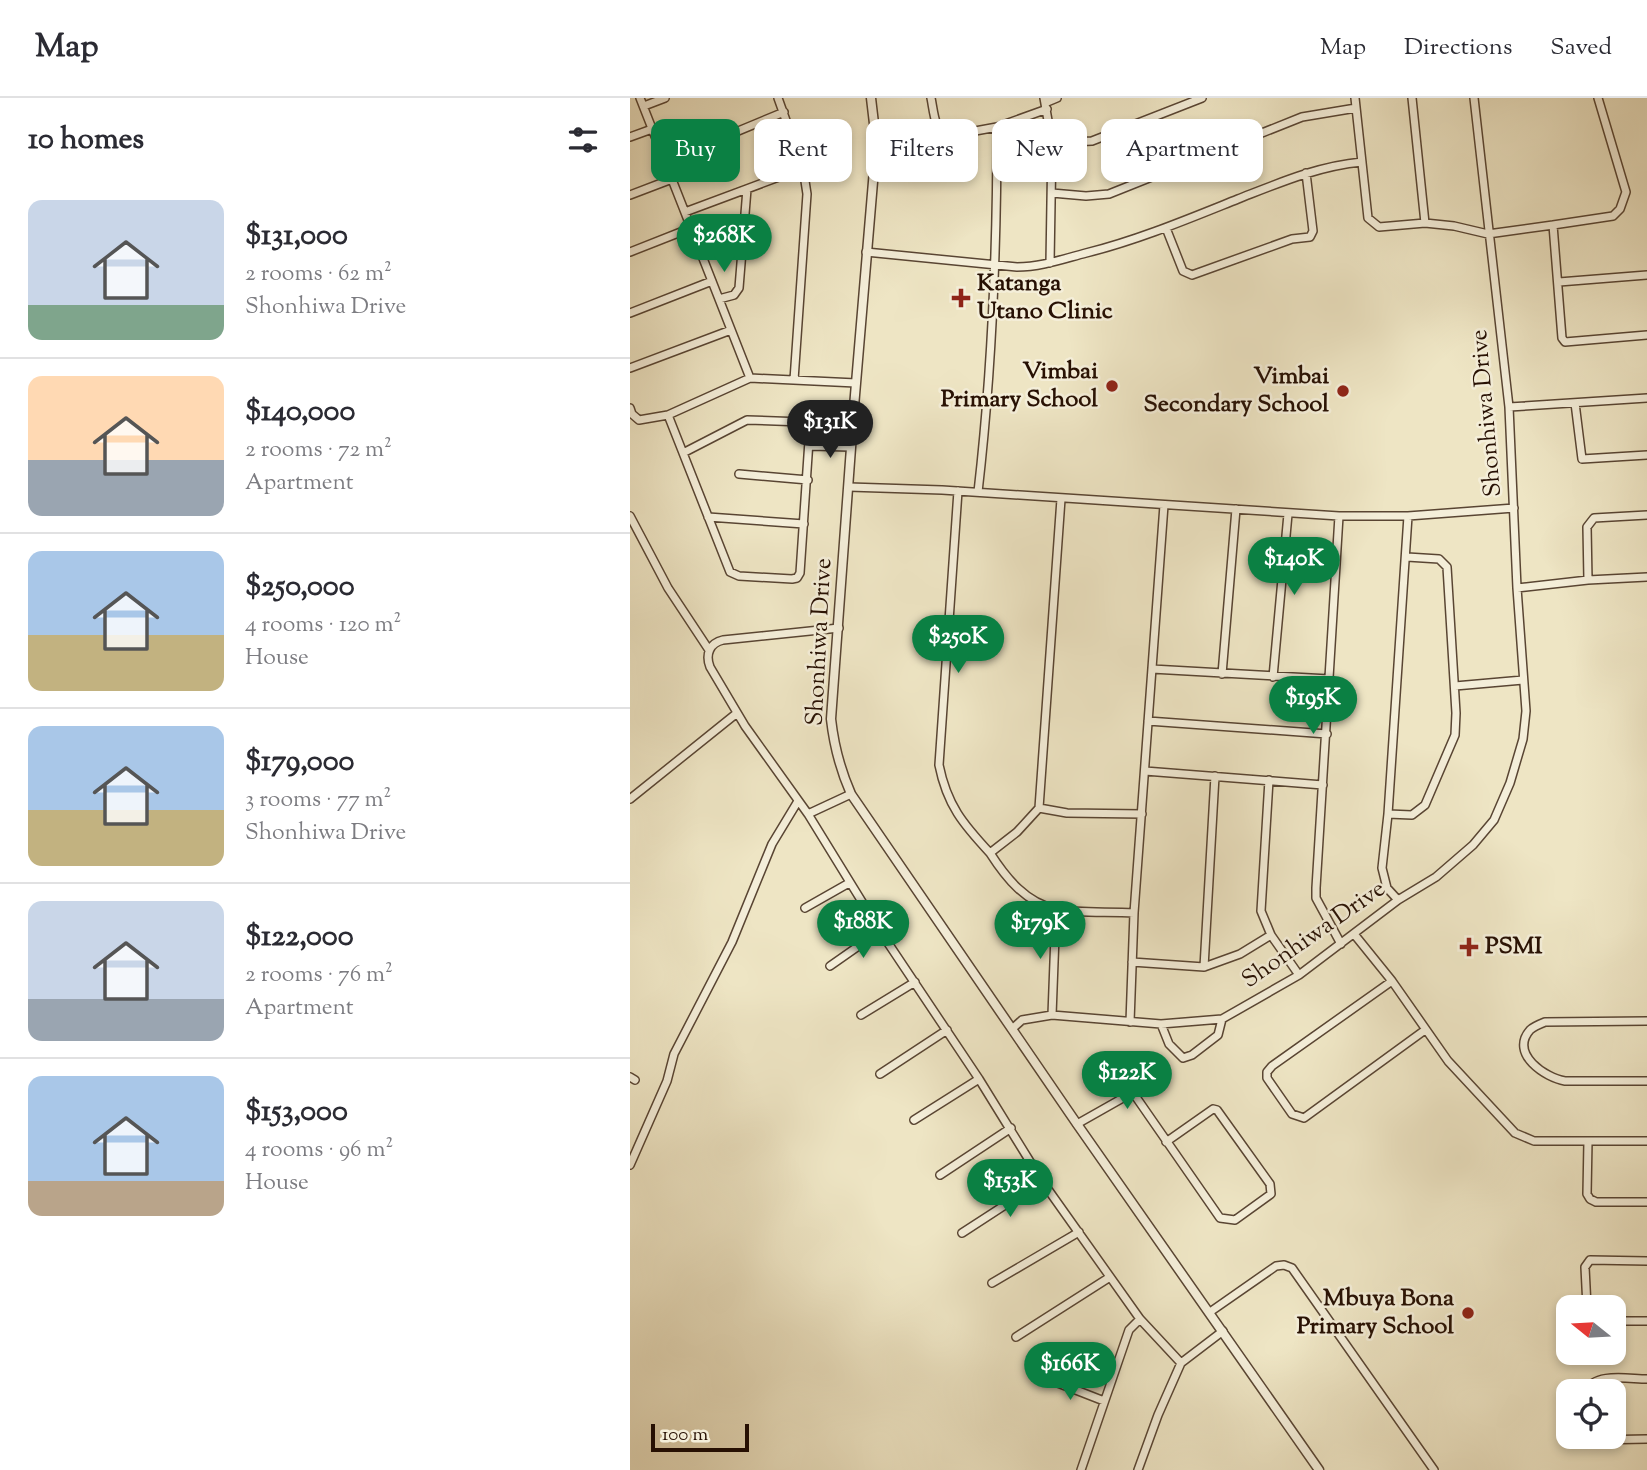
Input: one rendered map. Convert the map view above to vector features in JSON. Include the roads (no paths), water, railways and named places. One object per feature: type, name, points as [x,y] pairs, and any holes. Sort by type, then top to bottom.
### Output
[{"type":"street","points":[[640,98],[651,124]]},
{"type":"street","points":[[644,106],[665,98]]},
{"type":"street","points":[[778,98],[786,119]]},
{"type":"street","name":"Shonhiwa Drive","points":[[871,98],[875,158],[831,719],[837,759],[851,794],[1012,1029],[1022,1020],[1052,1014],[1161,1024],[1222,1019],[1299,975],[1398,900],[1436,877],[1473,845],[1494,820],[1510,783],[1523,739],[1526,711],[1517,588],[1509,407],[1474,98]]},
{"type":"street","points":[[931,98],[941,134],[948,136],[992,128]]},
{"type":"street","points":[[1013,119],[1057,98]]},
{"type":"street","points":[[1087,141],[1202,98]]},
{"type":"street","points":[[1355,98],[1368,218],[1372,223],[1379,227],[1425,223],[1488,234],[1613,216],[1620,209],[1626,192],[1598,98]]},
{"type":"street","points":[[1412,98],[1425,223]]},
{"type":"street","points":[[1052,193],[1086,196],[1108,194],[1302,117],[1356,108]]},
{"type":"street","points":[[740,131],[784,113]]},
{"type":"street","points":[[630,137],[651,130]]},
{"type":"street","points":[[866,252],[1027,267],[1050,263],[1108,248],[1166,228],[1306,173],[1335,164],[1362,162]]},
{"type":"street","points":[[1166,228],[1183,271],[1192,275],[1292,239],[1310,237],[1313,231],[1306,173]]},
{"type":"street","points":[[630,195],[664,182]]},
{"type":"street","points":[[673,182],[750,378]]},
{"type":"street","points":[[685,212],[766,182]]},
{"type":"street","points":[[794,380],[807,205],[805,182]]},
{"type":"street","points":[[978,492],[995,264],[996,182]]},
{"type":"street","points":[[1050,263],[1052,182]]},
{"type":"street","points":[[719,299],[734,295],[739,288],[747,189]]},
{"type":"street","points":[[1553,225],[1562,338],[1565,342],[1647,335]]},
{"type":"street","points":[[630,252],[691,228]]},
{"type":"street","points":[[1559,282],[1647,275]]},
{"type":"street","points":[[630,313],[712,281]]},
{"type":"street","points":[[630,368],[731,330]]},
{"type":"street","points":[[635,419],[668,415],[750,378],[856,383]]},
{"type":"street","points":[[1509,407],[1647,398]]},
{"type":"street","points":[[1575,403],[1582,459],[1647,455]]},
{"type":"street","points":[[630,408],[635,419]]},
{"type":"street","points":[[668,415],[728,570],[739,576],[797,578],[800,573],[808,480],[808,423],[753,419],[683,453]]},
{"type":"street","points":[[630,426],[635,419]]},
{"type":"street","points":[[810,446],[851,447]]},
{"type":"street","points":[[739,474],[808,480]]},
{"type":"street","points":[[849,487],[978,492],[1339,516],[1408,516],[1514,509]]},
{"type":"street","points":[[958,491],[939,765],[944,789],[955,812],[1000,869],[1027,897],[1056,909],[1134,913]]},
{"type":"street","points":[[990,853],[1017,832],[1039,808],[1061,499]]},
{"type":"street","points":[[1130,1022],[1134,913],[1164,505]]},
{"type":"street","points":[[1223,674],[1236,509]]},
{"type":"street","points":[[1273,677],[1288,513]]},
{"type":"street","points":[[1588,580],[1587,527],[1590,522],[1594,518],[1647,515]]},
{"type":"street","points":[[630,516],[668,588],[709,650]]},
{"type":"street","points":[[1339,516],[1317,898],[1340,944]]},
{"type":"street","points":[[1398,900],[1387,888],[1382,867],[1408,516]]},
{"type":"street","points":[[708,517],[804,524]]},
{"type":"street","points":[[1388,814],[1412,815],[1425,805],[1455,735],[1455,686],[1447,567],[1439,559],[1407,557]]},
{"type":"street","points":[[1517,588],[1647,576]]},
{"type":"street","points":[[839,628],[723,640],[709,650],[708,661],[737,713],[808,814],[849,883],[1011,1128],[1042,1181],[1140,1319],[1181,1363]]},
{"type":"street","points":[[1152,669],[1329,679]]},
{"type":"street","points":[[1455,686],[1523,680]]},
{"type":"street","points":[[630,799],[737,713]]},
{"type":"street","points":[[1148,721],[1327,734]]},
{"type":"street","points":[[1145,771],[1323,785]]},
{"type":"street","points":[[1204,967],[1215,776]]},
{"type":"street","points":[[1269,780],[1261,911],[1271,935],[1299,975]]},
{"type":"street","points":[[808,814],[851,794]]},
{"type":"street","points":[[630,1165],[667,1081],[674,1054],[732,942],[772,844],[798,800]]},
{"type":"street","points":[[1039,808],[1067,813],[1142,814]]},
{"type":"street","points":[[805,908],[849,883]]},
{"type":"street","points":[[1052,1014],[1056,909]]},
{"type":"street","points":[[830,966],[880,931]]},
{"type":"street","points":[[1354,934],[1392,981],[1448,1061],[1515,1133],[1534,1141],[1647,1141]]},
{"type":"street","points":[[1132,962],[1204,967],[1240,954],[1271,935]]},
{"type":"street","points":[[1392,981],[1272,1066],[1267,1072],[1267,1078],[1292,1114],[1304,1118],[1425,1030]]},
{"type":"street","points":[[861,1015],[915,982]]},
{"type":"street","points":[[1161,1024],[1169,1044],[1184,1058],[1218,1035],[1222,1019]]},
{"type":"street","points":[[1647,1021],[1545,1021],[1530,1030],[1524,1046],[1526,1055],[1537,1068],[1552,1079],[1647,1081]]},
{"type":"street","points":[[1012,1029],[1320,1470]]},
{"type":"street","points":[[880,1074],[947,1030]]},
{"type":"street","points":[[914,1120],[979,1079]]},
{"type":"street","points":[[1077,1124],[1130,1094],[1136,1097],[1166,1142],[1220,1218],[1235,1220],[1271,1194],[1270,1184],[1217,1110],[1213,1109],[1166,1142]]},
{"type":"street","points":[[940,1175],[1011,1128]]},
{"type":"street","points":[[1588,1141],[1587,1194],[1590,1199],[1596,1202],[1647,1202]]},
{"type":"street","points":[[962,1233],[1042,1181]]},
{"type":"street","points":[[992,1283],[1079,1232]]},
{"type":"street","points":[[1586,1295],[1585,1267],[1590,1260],[1647,1261]]},
{"type":"street","points":[[1210,1312],[1276,1266],[1292,1268],[1434,1470]]},
{"type":"street","points":[[1016,1337],[1110,1277]]},
{"type":"street","points":[[1081,1470],[1129,1330],[1140,1319]]},
{"type":"street","points":[[1626,1321],[1647,1321]]},
{"type":"street","points":[[1138,1470],[1181,1363],[1223,1331]]},
{"type":"street","points":[[1045,1378],[1104,1401]]},
{"type":"street","points":[[1626,1379],[1647,1379]]},
{"type":"street","points":[[1626,1439],[1647,1439]]},
{"type":"place","name":"Katanga Utano Clinic","points":[[961,298]]},
{"type":"place","name":"Vimbai Primary School","points":[[1112,386]]},
{"type":"place","name":"Vimbai Secondary School","points":[[1343,391]]},
{"type":"place","name":"PSMI","points":[[1469,947]]},
{"type":"place","name":"Mbuya Bona Primary School","points":[[1468,1313]]}]
